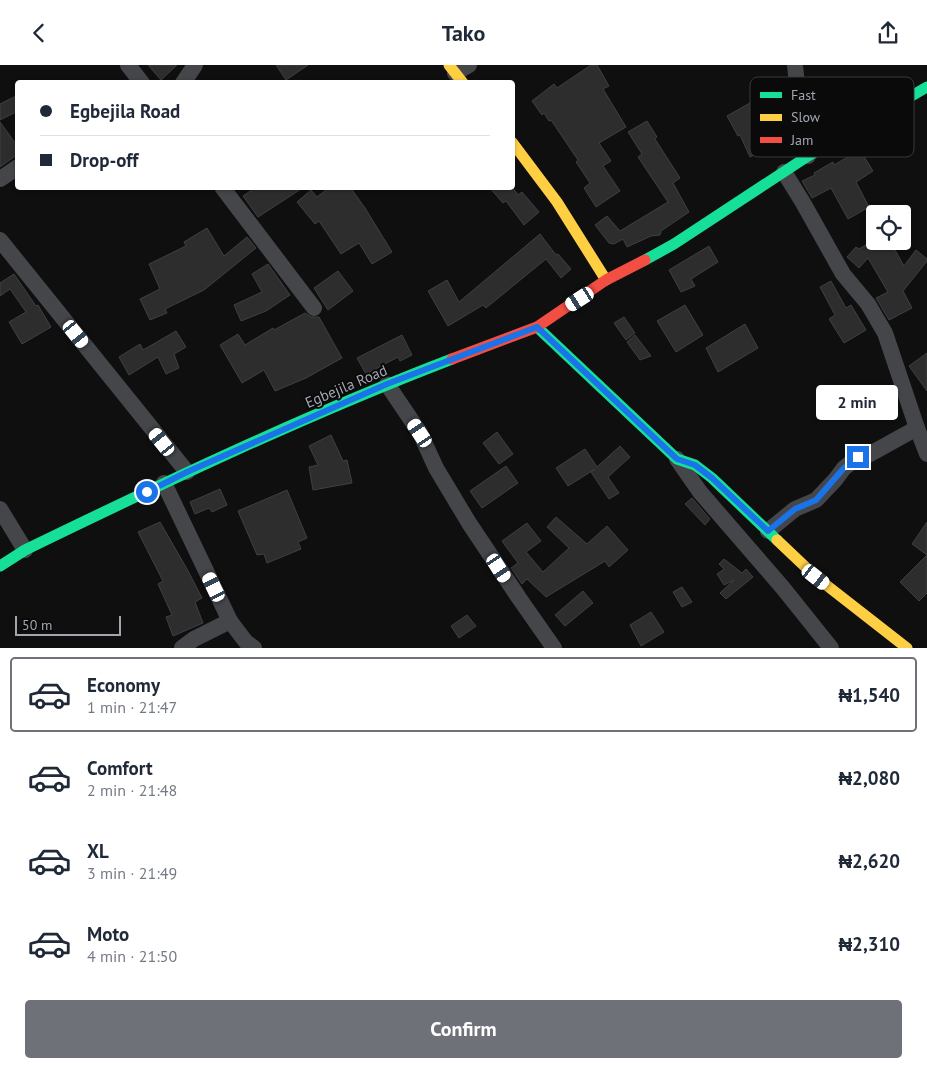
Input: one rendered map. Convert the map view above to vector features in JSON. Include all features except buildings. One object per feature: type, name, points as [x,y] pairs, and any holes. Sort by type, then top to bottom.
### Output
[{"type":"street","points":[[128,65],[140,80]]},
{"type":"street","points":[[185,80],[195,65]]},
{"type":"street","name":"Egbejila Road","points":[[914,95],[927,87]]},
{"type":"street","points":[[515,146],[557,203],[606,280]]},
{"type":"street","name":"Egbejila Road","points":[[0,566],[25,550],[187,472],[387,384],[537,327],[606,280],[674,244],[806,157]]},
{"type":"street","points":[[0,179],[15,169]]},
{"type":"street","points":[[784,171],[843,274],[868,304],[885,333],[927,454]]},
{"type":"street","points":[[224,190],[314,308]]},
{"type":"street","points":[[0,242],[187,472]]},
{"type":"street","points":[[537,327],[677,459],[700,492],[784,587],[831,648]]},
{"type":"street","points":[[387,384],[420,433],[436,469],[470,523],[554,648]]},
{"type":"street","points":[[768,531],[795,509],[816,500],[844,468],[858,457],[870,454],[917,428]]},
{"type":"street","points":[[677,459],[695,465],[712,478],[816,577],[907,648]]},
{"type":"street","points":[[164,483],[230,621],[246,642],[254,648]]},
{"type":"street","points":[[0,509],[25,550]]},
{"type":"street","points":[[182,648],[194,639],[230,621]]},
{"type":"traffic: fast","points":[[914,95],[927,87]]},
{"type":"traffic: fast","points":[[645,260],[674,244],[806,157]]},
{"type":"traffic: fast","points":[[537,327],[677,459],[695,465],[712,478],[777,540]]},
{"type":"traffic: fast","points":[[0,566],[25,550],[236,450],[397,380],[452,359]]},
{"type":"traffic: slow","points":[[449,65],[461,80]]},
{"type":"traffic: slow","points":[[515,146],[557,202],[606,280]]},
{"type":"traffic: slow","points":[[777,540],[816,577],[907,648]]},
{"type":"traffic: jam","points":[[452,359],[537,327],[606,280],[645,260]]},
{"type":"route","points":[[147,492],[187,472],[387,384],[537,327],[677,459],[695,465],[712,478],[768,531],[795,509],[816,500],[844,468],[858,457]]}]
